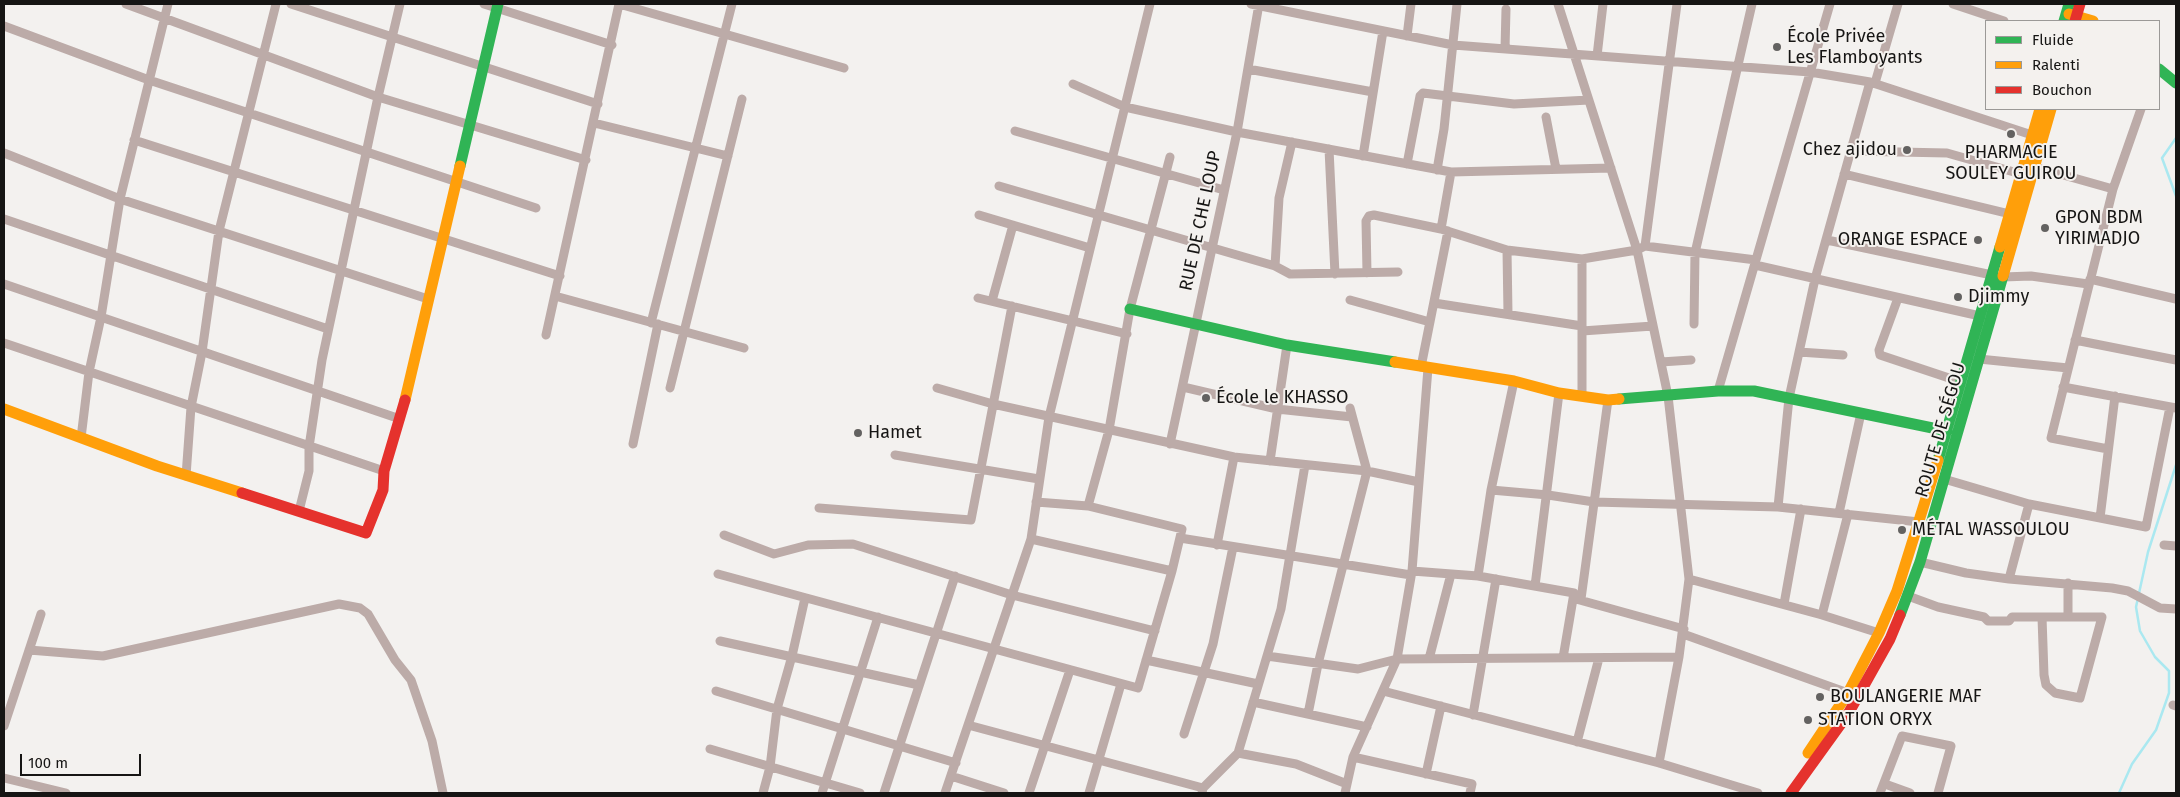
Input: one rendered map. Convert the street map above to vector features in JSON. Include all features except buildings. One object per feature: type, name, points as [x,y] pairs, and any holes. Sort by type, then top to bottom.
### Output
[{"type":"main road","points":[[2080,4],[2070,15],[2089,20]]},
{"type":"main road","points":[[4,409],[186,476],[366,533],[383,490],[384,472],[400,419],[498,6]]},
{"type":"main road","points":[[2160,70],[2176,83]]},
{"type":"main road","name":"ROUTE DE SÉGOU","points":[[1793,793],[1848,714],[1890,639],[1908,596],[1920,562],[1980,359],[2010,214],[2040,110]]},
{"type":"main road","name":"ROUTE DE SÉGOU","points":[[1779,793],[1848,693],[1879,633],[1897,591],[1947,431],[1980,316],[1998,276],[2035,166],[2051,110]]},
{"type":"main road","points":[[1130,309],[1286,345],[1514,382],[1559,393],[1608,400],[1718,391],[1754,391],[1947,431]]},
{"type":"street","points":[[126,4],[378,97],[586,160]]},
{"type":"street","points":[[81,438],[89,372],[101,317],[120,199],[168,4]]},
{"type":"street","points":[[186,476],[191,407],[202,352],[219,231],[276,4]]},
{"type":"street","points":[[291,4],[598,104]]},
{"type":"street","points":[[299,511],[309,471],[309,447],[328,329],[400,4]]},
{"type":"street","points":[[484,4],[498,6],[612,45]]},
{"type":"street","points":[[546,336],[612,45],[619,4],[844,68]]},
{"type":"street","points":[[633,444],[654,324],[695,148],[732,4]]},
{"type":"street","points":[[945,793],[1031,539],[1049,417],[1150,4]]},
{"type":"street","points":[[1256,4],[1452,45],[1810,72],[1872,82],[2032,135]]},
{"type":"street","name":"RUE DE CHE LOUP","points":[[1170,444],[1237,132],[1248,69],[1256,4]]},
{"type":"street","points":[[1407,36],[1411,4]]},
{"type":"street","points":[[1437,170],[1457,4]]},
{"type":"street","points":[[1558,4],[1611,168],[1641,248],[1653,326],[1668,396],[1689,579],[1679,657],[1659,763]]},
{"type":"street","points":[[1597,56],[1603,4]]},
{"type":"street","points":[[1641,248],[1677,4]]},
{"type":"street","points":[[1694,324],[1695,253],[1752,4]]},
{"type":"street","points":[[1718,391],[1830,4]]},
{"type":"street","points":[[1778,507],[1789,398],[1815,279],[1844,174],[1898,4]]},
{"type":"street","points":[[1953,4],[2001,20]]},
{"type":"street","points":[[1505,49],[1506,9]]},
{"type":"street","points":[[4,26],[149,80],[536,208]]},
{"type":"street","points":[[1363,156],[1382,30]]},
{"type":"street","points":[[1248,69],[1373,92]]},
{"type":"street","points":[[1073,84],[1125,107],[1237,132],[1437,170],[1451,172],[1611,168]]},
{"type":"street","points":[[1408,164],[1420,96],[1424,93],[1430,92],[1514,104],[1589,100]]},
{"type":"street","points":[[670,388],[742,99]]},
{"type":"street","points":[[2108,449],[2051,438],[2113,189],[2142,110]]},
{"type":"street","points":[[1546,116],[1556,169]]},
{"type":"street","points":[[594,123],[728,156]]},
{"type":"street","points":[[1015,131],[1112,160],[1224,190]]},
{"type":"street","points":[[134,140],[560,276]]},
{"type":"street","points":[[1275,266],[1279,198],[1292,142]]},
{"type":"street","points":[[1329,149],[1335,274]]},
{"type":"street","points":[[1851,151],[1947,153],[2021,174]]},
{"type":"street","points":[[4,153],[120,199],[428,299]]},
{"type":"street","points":[[1088,506],[1109,430],[1130,309],[1170,157]]},
{"type":"street","points":[[2035,166],[2113,189]]},
{"type":"street","points":[[1345,793],[1352,758],[1397,660],[1412,573],[1425,367],[1451,172]]},
{"type":"street","points":[[1844,174],[2010,214]]},
{"type":"street","points":[[998,186],[1275,266],[1290,274],[1398,272]]},
{"type":"street","points":[[979,215],[1090,248]]},
{"type":"street","points":[[1367,273],[1366,221],[1369,216],[1374,215],[1444,230],[1507,250],[1582,260],[1641,248],[1695,253],[1755,263],[1815,279],[1980,316]]},
{"type":"street","points":[[4,219],[328,329]]},
{"type":"street","points":[[992,301],[1013,225]]},
{"type":"street","points":[[1827,240],[1998,276],[2031,276],[2089,281],[2176,298]]},
{"type":"street","points":[[1507,250],[1508,314]]},
{"type":"street","points":[[1582,260],[1582,396]]},
{"type":"street","points":[[4,284],[400,419]]},
{"type":"street","points":[[555,296],[744,348]]},
{"type":"street","points":[[978,298],[1127,334]]},
{"type":"street","points":[[1898,298],[1879,350],[1880,355],[1961,382]]},
{"type":"street","points":[[1350,300],[1430,322]]},
{"type":"street","points":[[1434,303],[1508,314],[1582,329],[1653,326]]},
{"type":"street","points":[[819,508],[970,520],[1012,306]]},
{"type":"street","points":[[2075,340],[2176,360]]},
{"type":"street","points":[[4,344],[384,472]]},
{"type":"street","points":[[1270,461],[1286,345]]},
{"type":"street","points":[[1799,352],[1843,355]]},
{"type":"street","points":[[1980,359],[2068,368]]},
{"type":"street","points":[[1661,362],[1691,360]]},
{"type":"street","points":[[1478,576],[1491,490],[1514,382]]},
{"type":"street","points":[[1183,387],[1277,409],[1351,412],[1367,471],[1318,664],[1308,714]]},
{"type":"street","points":[[1944,479],[2029,504],[2146,527],[2173,407],[2063,387]]},
{"type":"street","points":[[937,388],[993,404],[1234,457],[1367,471],[1419,482]]},
{"type":"street","points":[[1535,586],[1548,495],[1559,393]]},
{"type":"street","points":[[2100,518],[2115,396]]},
{"type":"street","points":[[1563,658],[1577,599],[1594,502],[1608,400]]},
{"type":"street","points":[[1822,614],[1861,413]]},
{"type":"street","points":[[895,455],[1040,479]]},
{"type":"street","points":[[1217,545],[1234,457]]},
{"type":"street","points":[[968,725],[1099,760],[1203,792],[1238,753],[1281,609],[1305,465]]},
{"type":"street","points":[[1491,490],[1548,495],[1594,502],[1778,507],[1919,522]]},
{"type":"street","points":[[718,574],[1138,688],[1172,571],[1182,529],[1088,506],[1036,502]]},
{"type":"street","points":[[2009,579],[2029,504]]},
{"type":"street","points":[[1784,604],[1801,509]]},
{"type":"street","points":[[724,535],[774,554],[808,545],[853,544],[1012,595],[1155,631]]},
{"type":"street","points":[[1180,538],[1344,566],[1412,573],[1478,576],[1574,593],[1577,599],[1683,631],[1848,693]]},
{"type":"street","points":[[1031,539],[1172,571]]},
{"type":"street","points":[[2164,545],[2176,546]]},
{"type":"street","points":[[1184,734],[1213,644],[1233,547]]},
{"type":"street","points":[[1920,562],[1966,573],[2009,579],[2112,588],[2134,594],[2160,608],[2176,609]]},
{"type":"street","points":[[1429,659],[1451,574]]},
{"type":"street","points":[[884,793],[955,576]]},
{"type":"street","points":[[1473,714],[1496,579]]},
{"type":"street","points":[[1689,579],[1822,614],[1879,633]]},
{"type":"street","points":[[2068,583],[2068,617]]},
{"type":"street","points":[[1908,596],[1938,607],[1984,617],[1988,621],[2009,621],[2012,617],[2042,617],[2102,617],[2080,698],[2055,693],[2046,685],[2042,617]]},
{"type":"street","points":[[763,793],[770,767],[777,709],[792,656],[805,598]]},
{"type":"street","points":[[29,650],[103,656],[339,604],[360,608],[368,614],[395,660],[411,680],[432,740],[443,793]]},
{"type":"street","points":[[4,726],[41,614]]},
{"type":"street","points":[[822,793],[878,618]]},
{"type":"street","points":[[720,641],[919,685]]},
{"type":"street","points":[[1267,656],[1358,670],[1397,660],[1679,657]]},
{"type":"street","points":[[1577,742],[1599,658]]},
{"type":"street","points":[[1146,660],[1258,684]]},
{"type":"street","points":[[1029,793],[1070,670]]},
{"type":"street","points":[[1090,793],[1121,684]]},
{"type":"street","points":[[716,691],[956,762]]},
{"type":"street","points":[[1383,691],[1659,763],[1758,793]]},
{"type":"street","points":[[1253,702],[1367,726]]},
{"type":"street","points":[[1426,774],[1441,706]]},
{"type":"street","points":[[1880,793],[1902,736],[1951,746],[1938,793]]},
{"type":"street","points":[[710,749],[860,793]]},
{"type":"street","points":[[1238,753],[1296,764],[1347,784]]},
{"type":"street","points":[[1352,758],[1472,784],[1470,793]]},
{"type":"street","points":[[951,776],[1004,793]]},
{"type":"street","points":[[4,778],[66,793]]},
{"type":"street","points":[[1884,784],[1910,793]]},
{"type":"waterway","points":[[2176,138],[2162,158],[2176,196]]},
{"type":"waterway","points":[[2119,793],[2132,764],[2156,730],[2169,693],[2169,671],[2155,657],[2140,631],[2136,607],[2148,552],[2176,465]]},
{"type":"traffic: fast","points":[[460,166],[498,4]]},
{"type":"traffic: fast","points":[[2064,20],[2069,4]]},
{"type":"traffic: fast","points":[[2160,70],[2176,83]]},
{"type":"traffic: fast","points":[[1938,460],[2000,247]]},
{"type":"traffic: fast","points":[[1900,615],[1920,562],[2003,276]]},
{"type":"traffic: fast","points":[[1130,309],[1287,345],[1395,362]]},
{"type":"traffic: fast","points":[[1619,399],[1718,391],[1754,391],[1947,431]]},
{"type":"traffic: slow","points":[[2069,14],[2090,20]]},
{"type":"traffic: slow","points":[[2000,247],[2040,110]]},
{"type":"traffic: slow","points":[[2003,276],[2051,110]]},
{"type":"traffic: slow","points":[[405,400],[460,166]]},
{"type":"traffic: slow","points":[[1395,362],[1514,381],[1559,393],[1608,400],[1619,399]]},
{"type":"traffic: slow","points":[[4,409],[157,466],[242,493]]},
{"type":"traffic: slow","points":[[1808,753],[1848,693],[1879,633],[1897,591],[1938,460]]},
{"type":"traffic: jam","points":[[2075,20],[2080,4]]},
{"type":"traffic: jam","points":[[242,493],[366,533],[383,490],[384,471],[405,400]]},
{"type":"traffic: jam","points":[[1791,793],[1848,714],[1890,639],[1900,615]]},
{"type":"place","name":"École Privée Les Flamboyants","points":[[1777,47]]},
{"type":"place","name":"PHARMACIE SOULEY GUIROU","points":[[2011,134]]},
{"type":"place","name":"Chez ajidou","points":[[1907,150]]},
{"type":"place","name":"GPON BDM YIRIMADJO","points":[[2045,228]]},
{"type":"place","name":"ORANGE ESPACE","points":[[1978,240]]},
{"type":"place","name":"Djimmy","points":[[1958,297]]},
{"type":"place","name":"École le KHASSO","points":[[1206,398]]},
{"type":"place","name":"Hamet","points":[[858,433]]},
{"type":"place","name":"MÉTAL WASSOULOU","points":[[1902,530]]},
{"type":"place","name":"BOULANGERIE MAF","points":[[1820,697]]},
{"type":"place","name":"STATION ORYX","points":[[1808,720]]}]
